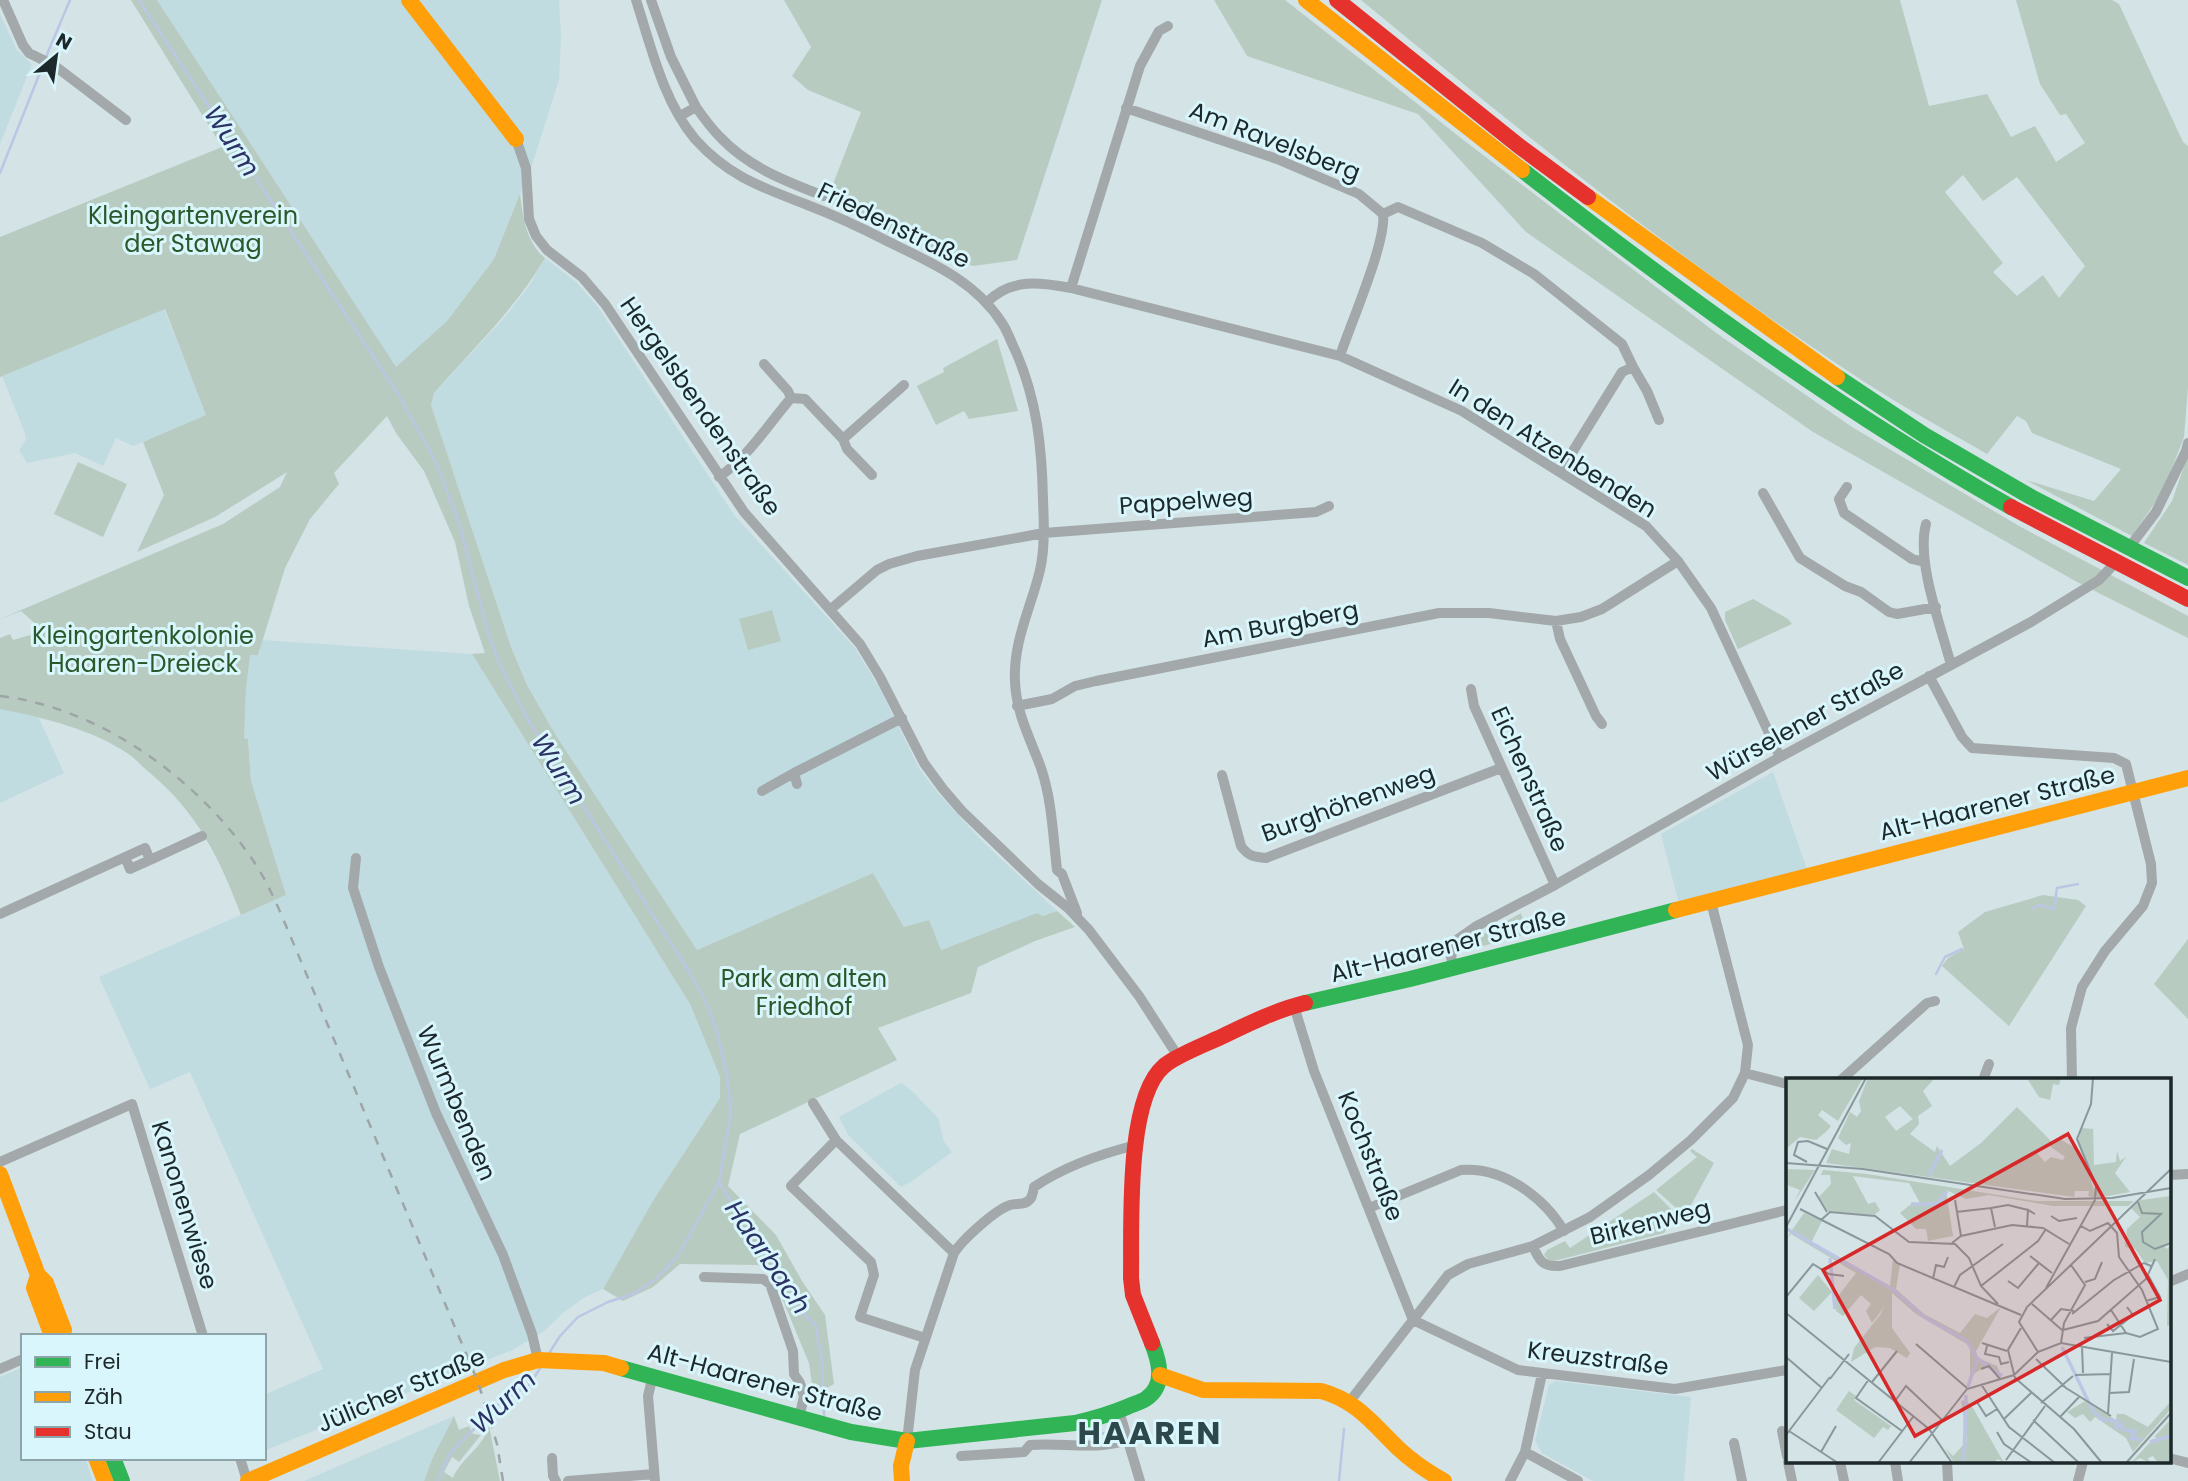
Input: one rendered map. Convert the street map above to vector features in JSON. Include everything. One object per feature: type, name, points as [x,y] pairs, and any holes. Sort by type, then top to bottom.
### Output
[{"type":"main road","points":[[409,0],[516,139]]},
{"type":"main road","points":[[1306,0],[1508,160],[1677,286],[1818,386],[1916,451],[2090,551],[2188,599]]},
{"type":"main road","points":[[1337,0],[1519,146],[1824,369],[1924,435],[2031,497],[2188,578]]},
{"type":"main road","name":"Alt-Haarener Straße","points":[[576,1361],[604,1363],[799,1419],[851,1432],[907,1441],[1028,1437],[1051,1426],[1101,1418],[1148,1398],[1154,1392],[1160,1375],[1159,1360],[1133,1295],[1131,1268],[1139,1114],[1149,1083],[1160,1068],[1252,1022],[1294,1006],[2188,778]]},
{"type":"main road","points":[[0,1174],[38,1275],[47,1283],[63,1334]]},
{"type":"main road","points":[[38,1275],[34,1288],[51,1334]]},
{"type":"main road","name":"Jülicher Straße","points":[[248,1481],[514,1366],[544,1360],[576,1361]]},
{"type":"main road","points":[[1160,1375],[1203,1390],[1321,1391],[1336,1394],[1350,1401],[1422,1468],[1444,1481]]},
{"type":"main road","points":[[902,1481],[901,1466],[907,1441]]},
{"type":"main road","points":[[97,1460],[105,1481]]},
{"type":"main road","points":[[114,1460],[122,1481]]},
{"type":"street","points":[[3,0],[23,45],[38,59],[51,64],[126,120]]},
{"type":"street","name":"Friedenstraße","points":[[636,0],[660,72],[680,116],[696,140],[719,162],[738,177],[762,189],[846,220],[937,264],[987,302],[1008,335],[1027,378],[1034,407],[1040,440],[1044,533],[1040,569],[1015,653],[1017,705],[1048,794],[1057,870],[1062,874],[1082,922]]},
{"type":"street","name":"Friedenstraße","points":[[651,0],[671,57],[695,107],[720,138],[744,159],[775,177],[824,196]]},
{"type":"street","points":[[1071,288],[1140,66],[1150,44],[1159,32],[1168,26]]},
{"type":"street","points":[[680,116],[695,107]]},
{"type":"street","name":"Am Ravelsberg","points":[[1126,108],[1277,159],[1359,194],[1383,214]]},
{"type":"street","name":"Hergelsbendenstraße","points":[[516,139],[526,168],[529,219],[536,236],[547,250],[582,277],[605,304],[744,512],[860,644],[924,763],[943,789],[962,811],[1038,884]]},
{"type":"street","points":[[1340,356],[1378,247],[1384,224],[1383,214],[1398,206],[1430,219],[1534,274],[1622,344],[1659,420]]},
{"type":"street","name":"In den Atzenbenden","points":[[987,302],[995,294],[1013,285],[1034,282],[1071,288],[1340,356],[1462,411],[1646,526],[1678,561],[1711,608],[1780,757]]},
{"type":"street","points":[[764,364],[791,398]]},
{"type":"street","points":[[1560,472],[1622,372],[1633,366]]},
{"type":"street","points":[[843,439],[904,385]]},
{"type":"street","points":[[719,477],[747,452],[791,398]]},
{"type":"street","points":[[791,398],[805,399],[872,475]]},
{"type":"street","name":"Würselener Straße","points":[[1454,967],[1452,950],[1458,939],[1475,927],[2040,616],[2099,580],[2125,554],[2146,527],[2168,491],[2188,443]]},
{"type":"street","points":[[1847,487],[1839,499],[1843,513],[1912,559],[1925,562]]},
{"type":"street","points":[[1763,493],[1800,558],[1897,614],[1936,607]]},
{"type":"street","name":"Pappelweg","points":[[831,609],[865,578],[889,564],[917,556],[1044,533],[1316,512],[1329,506]]},
{"type":"street","points":[[1926,524],[1923,536],[1925,562],[1951,664]]},
{"type":"street","name":"Am Burgberg","points":[[1017,705],[1052,699],[1075,686],[1096,681],[1439,613],[1489,613],[1556,621],[1581,617],[1602,609],[1678,561]]},
{"type":"street","points":[[1556,621],[1560,639],[1602,724]]},
{"type":"street","points":[[1928,677],[1962,737],[1972,748],[2120,760],[2126,764],[2151,864],[2152,883],[2137,915],[2105,951],[2082,987],[2071,1028],[2072,1078]]},
{"type":"street","name":"Eichenstraße","points":[[1471,689],[1474,706],[1555,885]]},
{"type":"street","points":[[762,791],[795,779],[901,718]]},
{"type":"street","name":"Burghöhenweg","points":[[1222,775],[1241,846],[1254,858],[1266,858],[1501,768]]},
{"type":"street","points":[[0,914],[145,848],[150,860],[202,836]]},
{"type":"street","name":"Wurmbenden","points":[[356,858],[353,888],[383,976],[436,1113],[503,1255],[544,1360]]},
{"type":"street","points":[[1038,884],[1057,870]]},
{"type":"street","name":"Friedenstraße","points":[[1038,884],[1082,922],[1139,996],[1179,1058]]},
{"type":"street","points":[[1350,1401],[1448,1275],[1484,1258],[1533,1246],[1564,1231],[1622,1196],[1669,1159],[1733,1098],[1745,1073],[1748,1045],[1710,902]]},
{"type":"street","points":[[1843,1078],[1927,1003],[1935,1001]]},
{"type":"street","name":"Kochstraße","points":[[1294,1006],[1314,1071],[1413,1320]]},
{"type":"street","points":[[1984,1078],[1989,1064]]},
{"type":"street","points":[[1745,1073],[1786,1084]]},
{"type":"street","points":[[813,1103],[836,1140],[954,1253]]},
{"type":"street","name":"Kanonenwiese","points":[[0,1162],[132,1104],[202,1334]]},
{"type":"street","points":[[836,1140],[791,1186],[871,1262],[874,1275],[860,1317],[925,1338]]},
{"type":"street","points":[[907,1441],[911,1387],[954,1253],[971,1233],[1010,1205],[1022,1205],[1032,1197],[1034,1187],[1058,1171],[1136,1145]]},
{"type":"street","points":[[1368,1208],[1461,1170],[1482,1170],[1511,1181],[1536,1197],[1554,1215],[1564,1231]]},
{"type":"street","points":[[2170,1175],[2188,1174]]},
{"type":"street","name":"Birkenweg","points":[[1533,1246],[1539,1262],[1549,1267],[1560,1266],[1786,1210]]},
{"type":"street","points":[[2170,1282],[2188,1274]]},
{"type":"street","points":[[704,1277],[763,1279],[770,1284],[793,1351],[794,1374],[804,1396],[799,1419]]},
{"type":"street","name":"Kreuzstraße","points":[[1413,1320],[1518,1370],[1542,1374],[1675,1389],[1786,1370]]},
{"type":"street","points":[[0,1369],[21,1360]]},
{"type":"street","points":[[1510,1481],[1525,1452],[1542,1374]]},
{"type":"street","points":[[568,1481],[655,1478],[648,1396],[653,1375]]},
{"type":"street","points":[[1119,1411],[1140,1481]]},
{"type":"street","points":[[1051,1426],[1053,1443]]},
{"type":"street","points":[[1782,1431],[1786,1451]]},
{"type":"street","name":"Alt-Haarener Straße","points":[[961,1456],[1024,1451],[1028,1437],[1062,1446],[1113,1444],[1127,1440]]},
{"type":"street","points":[[1734,1443],[1742,1481]]},
{"type":"street","points":[[1525,1452],[1578,1481]]},
{"type":"street","points":[[552,1458],[556,1481]]},
{"type":"street","points":[[2170,1458],[2188,1463]]},
{"type":"street","points":[[241,1460],[248,1481]]},
{"type":"street","points":[[2078,1481],[2082,1464]]},
{"type":"shaded area","points":[[157,0],[559,0],[559,80],[532,165],[494,259],[447,321],[396,368]]},
{"type":"shaded area","points":[[0,14],[17,50],[32,64],[0,144]]},
{"type":"shaded area","points":[[545,258],[576,282],[598,307],[734,515],[855,648],[879,687],[920,770],[938,793],[984,843],[1057,911],[1043,916],[1037,913],[940,950],[904,927],[873,873],[697,950],[555,734],[527,685],[511,647],[431,405],[434,393],[505,317],[529,286]]},
{"type":"shaded area","points":[[164,309],[207,415],[133,446],[116,438],[103,466],[75,453],[27,463],[19,450],[26,440],[25,433],[2,376]]},
{"type":"shaded area","points":[[262,640],[472,654],[690,1004],[720,1077],[720,1098],[654,1199],[603,1289],[585,1297],[543,1332],[512,1350],[266,1450],[266,1394],[323,1369],[190,1072],[150,1089],[99,977],[286,895],[251,781],[248,739],[244,738],[250,654],[259,655]]},
{"type":"shaded area","points":[[0,709],[38,716],[64,773],[0,803]]},
{"type":"shaded area","points":[[1773,772],[1807,869],[1679,904],[1661,834]]},
{"type":"shaded area","points":[[901,1083],[938,1118],[944,1142],[952,1152],[901,1187],[848,1135],[839,1117]]},
{"type":"shaded area","points":[[21,1368],[21,1460],[86,1460],[93,1481],[0,1481],[0,1377]]},
{"type":"shaded area","points":[[1556,1381],[1691,1397],[1684,1481],[1593,1481],[1542,1453],[1535,1441],[1549,1385]]},
{"type":"shaded area","points":[[454,1416],[424,1481],[304,1481]]},
{"type":"green space","points":[[131,0],[157,0],[396,367],[447,321],[494,259],[520,194],[530,237],[545,258],[507,312],[434,393],[431,405],[511,647],[527,685],[555,734],[697,950],[873,873],[904,927],[929,920],[941,950],[1037,913],[1043,916],[1057,911],[1075,927],[1035,941],[978,967],[971,993],[878,1028],[897,1060],[740,1134],[728,1186],[776,1235],[825,1315],[834,1384],[818,1393],[813,1391],[809,1363],[770,1269],[758,1265],[680,1264],[653,1287],[623,1301],[603,1289],[654,1199],[720,1098],[720,1077],[690,1004],[472,654],[485,653],[469,606],[455,542],[424,471],[387,416],[334,473],[339,484],[310,519],[285,568],[258,655],[250,655],[244,738],[248,739],[251,781],[286,895],[241,915],[225,875],[194,820],[167,788],[133,757],[84,731],[0,709],[0,638],[10,634],[13,640],[34,634],[38,626],[21,611],[0,619],[223,524],[280,487],[287,472],[215,517],[137,552],[164,495],[143,442],[206,415],[165,309],[0,377],[0,237],[222,147]]},
{"type":"green space","points":[[784,0],[1102,0],[1017,260],[973,266],[897,236],[826,202],[861,112],[808,90],[792,76],[811,47]]},
{"type":"green space","points":[[1214,0],[1285,0],[1719,335],[1852,427],[2019,526],[2188,616],[2188,638],[2077,582],[1813,432],[1526,232],[1418,114],[1247,56]]},
{"type":"green space","points":[[1361,0],[1900,0],[1929,106],[1987,94],[2011,137],[2035,126],[2056,162],[2085,143],[2066,114],[2060,115],[2040,84],[2016,0],[2112,0],[2119,4],[2183,142],[2188,146],[2188,387],[2184,437],[2163,491],[2132,536],[2026,480],[2094,501],[2121,469],[2032,433],[2026,421],[2017,416],[1987,454],[1893,400],[1733,292],[1607,198]],"holes":[[[1963,175],[1983,201],[2017,177],[2085,266],[2059,298],[2043,275],[2017,296],[1993,272],[2003,263],[1945,192]]]},
{"type":"green space","points":[[997,339],[1018,411],[969,419],[964,411],[936,425],[917,386],[944,372],[943,368]]},
{"type":"green space","points":[[2188,455],[2188,565],[2144,543],[2172,501]]},
{"type":"green space","points":[[78,462],[127,484],[103,537],[54,514]]},
{"type":"green space","points":[[1753,599],[1792,624],[1738,649],[1725,620],[1725,612]]},
{"type":"green space","points":[[772,610],[781,641],[748,650],[739,619]]},
{"type":"green space","points":[[2043,895],[2078,900],[2086,906],[2009,1026],[1942,966],[1948,958],[1964,949],[1958,932],[1985,912]]},
{"type":"green space","points":[[1521,913],[1527,934],[1465,951],[1471,941]]},
{"type":"green space","points":[[2188,939],[2188,1019],[2154,984]]},
{"type":"green space","points":[[1692,1149],[1714,1163],[1685,1216],[1656,1190],[1697,1157],[1690,1151]]},
{"type":"green space","points":[[1654,1192],[1677,1215],[1664,1233],[1550,1262],[1544,1255],[1547,1250],[1565,1241],[1570,1248]]},
{"type":"green space","points":[[454,1416],[459,1430],[469,1426],[473,1434],[481,1435],[459,1462],[452,1457],[444,1472],[453,1478],[482,1441],[489,1426],[500,1481],[424,1481]]},
{"type":"waterway","points":[[45,59],[70,0]]},
{"type":"waterway","name":"Wurm","points":[[139,0],[398,394],[436,462],[459,523],[488,632],[501,667],[527,718],[688,970],[705,1000],[717,1032],[727,1076],[731,1114],[719,1182],[678,1256],[655,1280],[633,1294],[608,1302],[578,1317],[560,1336],[548,1355]]},
{"type":"waterway","points":[[0,173],[43,65]]},
{"type":"waterway","points":[[2032,909],[2039,905],[2054,909],[2057,888],[2078,884]]},
{"type":"waterway","points":[[1936,974],[1945,957],[1962,949]]},
{"type":"waterway","name":"Haarbach","points":[[719,1182],[738,1213],[765,1242],[780,1283],[793,1303],[816,1326],[822,1360],[824,1415]]},
{"type":"waterway","name":"Wurm","points":[[438,1481],[450,1453],[503,1400],[529,1385],[541,1367]]},
{"type":"waterway","name":"Haarbach","points":[[1339,1481],[1344,1429]]},
{"type":"waterway","name":"Haarbach","points":[[1100,1434],[1105,1433]]},
{"type":"railway","points":[[0,696],[37,703],[73,715],[141,750],[202,799],[250,856],[280,912],[478,1382],[497,1444],[503,1481]]},
{"type":"traffic: fast","points":[[1522,170],[1760,348],[1947,470],[2011,507]]},
{"type":"traffic: fast","points":[[1837,377],[1924,435],[2031,497],[2188,578]]},
{"type":"traffic: fast","points":[[1305,1003],[1410,979],[1676,910]]},
{"type":"traffic: fast","points":[[621,1368],[851,1432],[907,1441],[1075,1423],[1140,1402],[1153,1392],[1159,1379],[1159,1365],[1152,1343]]},
{"type":"traffic: fast","points":[[114,1460],[122,1481]]},
{"type":"traffic: slow","points":[[409,0],[516,139]]},
{"type":"traffic: slow","points":[[1306,0],[1522,170]]},
{"type":"traffic: slow","points":[[1588,197],[1837,377]]},
{"type":"traffic: slow","points":[[1676,910],[2188,778]]},
{"type":"traffic: slow","points":[[0,1174],[38,1275],[46,1283],[63,1334]]},
{"type":"traffic: slow","points":[[38,1275],[34,1288],[51,1334]]},
{"type":"traffic: slow","points":[[248,1481],[504,1370],[538,1360],[604,1363],[621,1368]]},
{"type":"traffic: slow","points":[[1160,1375],[1203,1390],[1321,1391],[1333,1395],[1354,1407],[1399,1449],[1444,1481]]},
{"type":"traffic: slow","points":[[902,1481],[901,1466],[907,1441]]},
{"type":"traffic: slow","points":[[97,1460],[105,1481]]},
{"type":"traffic: jam","points":[[1337,0],[1519,146],[1588,197]]},
{"type":"traffic: jam","points":[[2011,507],[2188,599]]},
{"type":"traffic: jam","points":[[1152,1343],[1133,1295],[1131,1278],[1133,1166],[1143,1106],[1151,1083],[1164,1066],[1183,1054],[1283,1009],[1305,1003]]},
{"type":"district","name":"HAAREN","points":[[1150,1432]]},
{"type":"park label","name":"Kleingartenverein der Stawag","points":[[193,229]]},
{"type":"park label","name":"Kleingartenkolonie Haaren-Dreieck","points":[[143,649]]},
{"type":"park label","name":"Park am alten Friedhof","points":[[804,992]]}]
